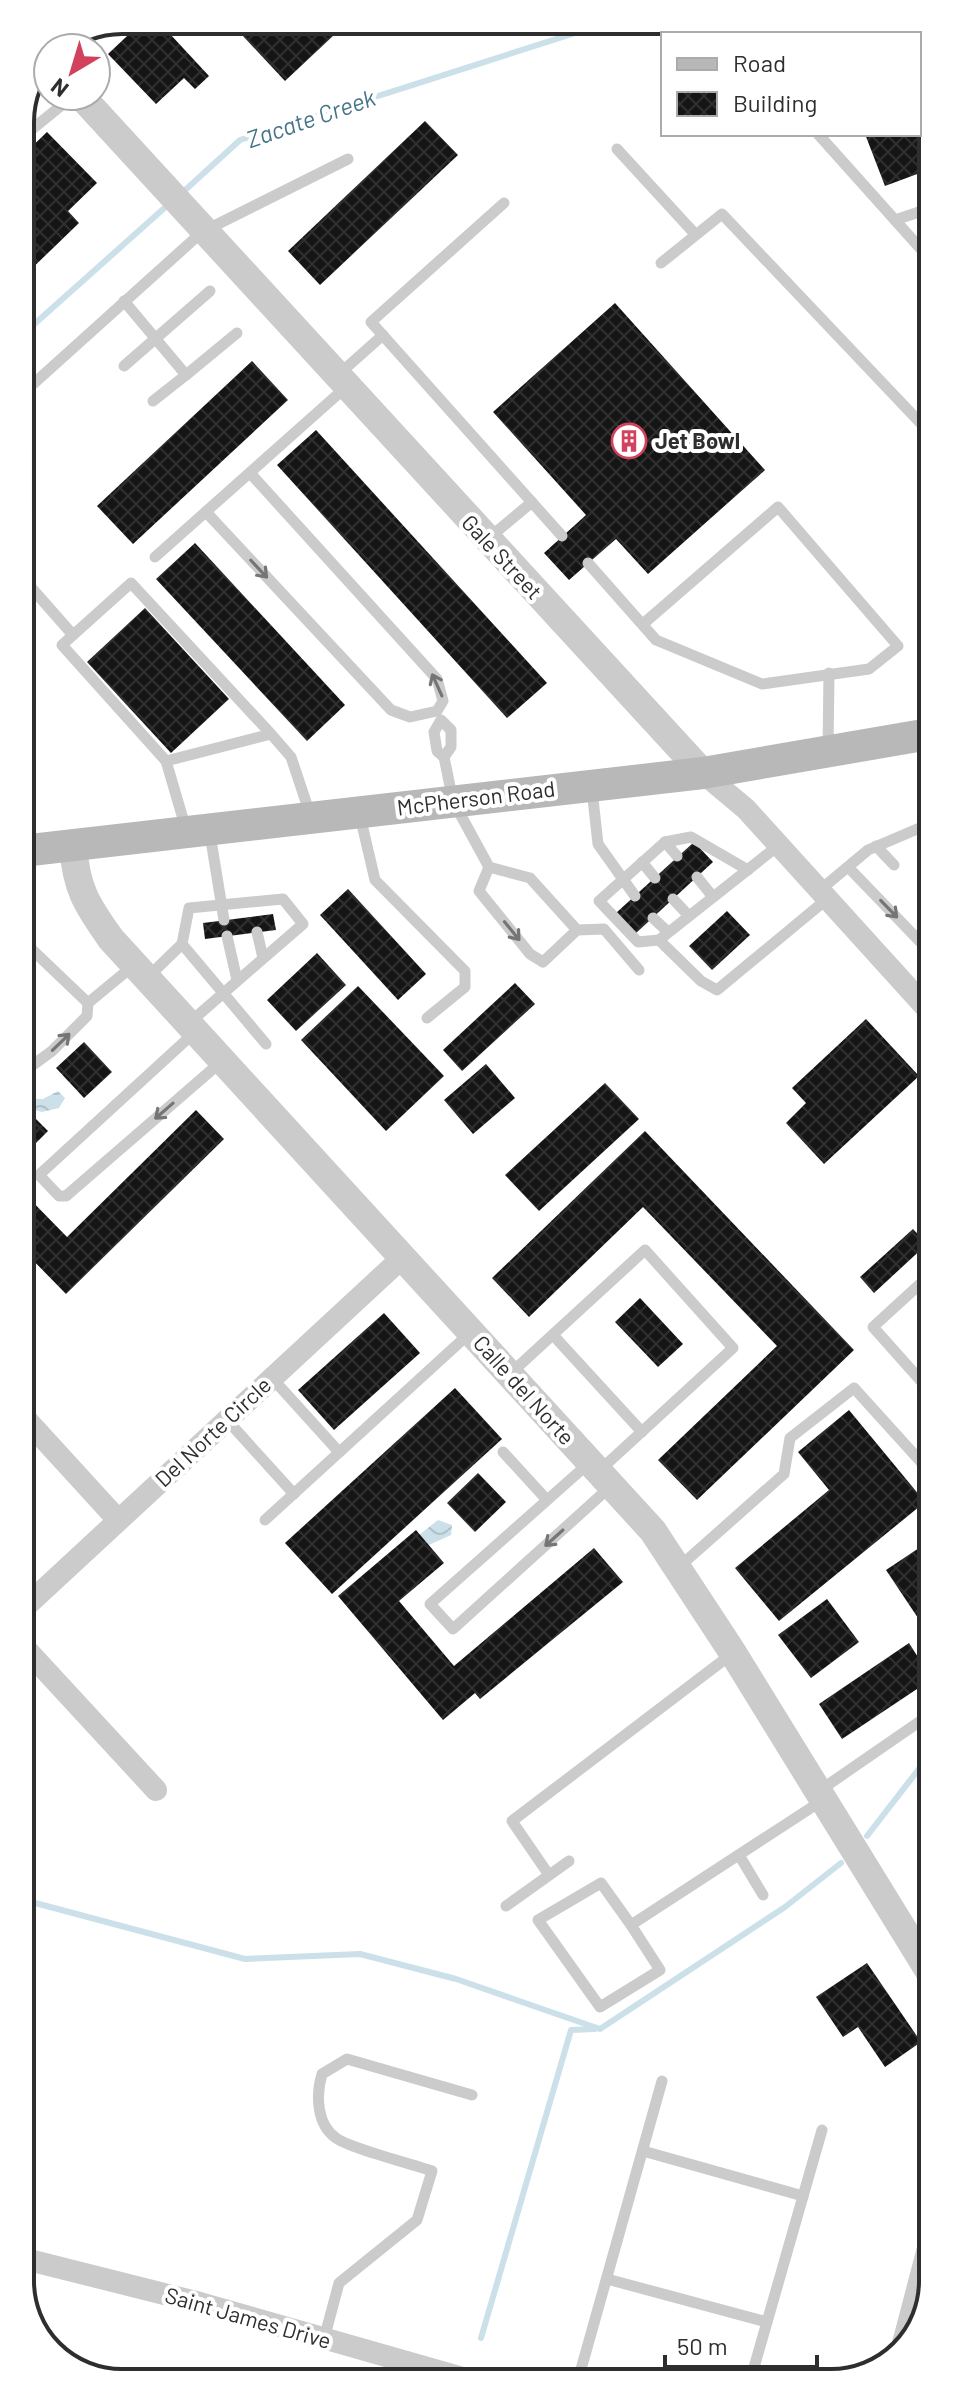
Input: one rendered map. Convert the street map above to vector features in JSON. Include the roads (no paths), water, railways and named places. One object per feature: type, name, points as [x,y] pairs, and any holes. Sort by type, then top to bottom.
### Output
[{"type":"main road","name":"McPherson Road","points":[[34,850],[703,773],[919,736]]},
{"type":"street","name":"Gale Street","points":[[96,112],[703,773],[746,809],[919,1000]]},
{"type":"street","name":"Calle del Norte","points":[[73,845],[75,879],[86,904],[141,971],[653,1531],[733,1653],[919,1955]]},
{"type":"street","name":"Del Norte Circle","points":[[34,1599],[403,1257]]},
{"type":"street","points":[[34,1428],[118,1520]]},
{"type":"street","points":[[34,1658],[156,1790]]},
{"type":"street","name":"Saint James Drive","points":[[34,2261],[431,2369]]},
{"type":"street","points":[[908,2323],[919,2284]]},
{"type":"lane","points":[[34,128],[53,112]]},
{"type":"lane","points":[[820,136],[919,247]]},
{"type":"lane","points":[[617,149],[695,234]]},
{"type":"lane","points":[[34,383],[124,301],[198,226],[348,159]]},
{"type":"lane","points":[[504,203],[371,322],[562,536]]},
{"type":"lane","points":[[895,220],[919,212]]},
{"type":"lane","points":[[661,263],[722,214],[919,421]]},
{"type":"lane","points":[[124,366],[210,291]]},
{"type":"lane","points":[[124,301],[186,375]]},
{"type":"lane","points":[[153,401],[237,333]]},
{"type":"lane","points":[[155,557],[250,473],[383,335]]},
{"type":"lane","points":[[250,473],[437,679],[443,701],[439,716]]},
{"type":"lane","points":[[487,540],[532,502]]},
{"type":"lane","points":[[588,563],[656,640],[762,684],[869,669],[898,646],[778,507],[643,624]]},
{"type":"lane","points":[[206,512],[391,710],[410,717],[439,716]]},
{"type":"lane","points":[[224,920],[198,830],[166,761],[62,645],[131,583],[291,757],[311,817]]},
{"type":"lane","points":[[34,591],[73,635]]},
{"type":"lane","points":[[828,753],[829,673]]},
{"type":"lane","points":[[439,716],[451,730],[451,747],[444,757],[453,801],[489,867],[530,878],[577,930]]},
{"type":"lane","points":[[166,761],[271,734]]},
{"type":"lane","points":[[591,785],[598,844],[635,896]]},
{"type":"lane","points":[[359,812],[375,880],[465,971],[465,987],[427,1018]]},
{"type":"lane","points":[[653,918],[701,981],[717,990],[824,894],[848,867],[876,846],[919,828]]},
{"type":"lane","points":[[748,870],[691,837],[665,842],[599,901],[638,942],[664,936],[748,870],[779,845]]},
{"type":"lane","points":[[665,842],[677,856]]},
{"type":"lane","points":[[876,846],[894,865]]},
{"type":"lane","points":[[642,862],[655,878]]},
{"type":"lane","points":[[489,867],[479,891],[530,954],[543,962],[577,930],[604,929],[639,970]]},
{"type":"lane","points":[[848,867],[919,941]]},
{"type":"lane","points":[[697,877],[713,897]]},
{"type":"lane","points":[[88,1003],[182,944],[189,908],[283,899],[303,924],[223,992],[192,1027],[45,1166],[39,1175],[59,1196],[66,1196],[223,1061]]},
{"type":"lane","points":[[673,899],[689,916]]},
{"type":"lane","points":[[252,903],[254,916]]},
{"type":"lane","points":[[257,932],[263,958]]},
{"type":"lane","points":[[227,936],[237,980]]},
{"type":"lane","points":[[182,944],[266,1044]]},
{"type":"lane","points":[[34,951],[88,1003]]},
{"type":"lane","points":[[34,1064],[87,1016],[88,1003]]},
{"type":"lane","points":[[510,1374],[645,1250],[733,1348],[600,1473],[453,1629],[430,1604],[547,1500],[600,1473]]},
{"type":"lane","points":[[919,1285],[873,1327],[919,1379]]},
{"type":"lane","points":[[265,1520],[471,1331]]},
{"type":"lane","points":[[553,1335],[642,1432]]},
{"type":"lane","points":[[272,1378],[339,1452]]},
{"type":"lane","points":[[678,1567],[784,1474],[790,1438],[854,1388],[919,1460]]},
{"type":"lane","points":[[227,1420],[294,1494]]},
{"type":"lane","points":[[503,1452],[547,1500]]},
{"type":"lane","points":[[549,1875],[512,1821],[733,1653]]},
{"type":"lane","points":[[631,1925],[739,1855],[919,1723]]},
{"type":"lane","points":[[739,1855],[763,1895]]},
{"type":"lane","points":[[506,1906],[569,1861]]},
{"type":"lane","points":[[601,1883],[631,1925],[660,1970],[600,2007],[538,1920],[601,1883]]},
{"type":"lane","points":[[324,2339],[339,2283],[417,2220],[432,2171],[335,2138],[322,2118],[316,2095],[322,2074],[347,2059],[472,2095]]},
{"type":"lane","points":[[581,2369],[662,2081]]},
{"type":"lane","points":[[754,2369],[822,2130]]},
{"type":"lane","points":[[643,2151],[803,2196]]},
{"type":"lane","points":[[607,2279],[767,2322]]},
{"type":"water","points":[[58,1091],[65,1098],[59,1108],[42,1112],[34,1110],[34,1099],[43,1099]]},
{"type":"water","points":[[438,1520],[452,1525],[451,1535],[429,1545],[422,1543],[419,1535]]},
{"type":"waterway","name":"Zacate Creek","points":[[182,193],[240,140],[572,34]]},
{"type":"waterway","name":"Zacate Creek","points":[[34,324],[170,203]]},
{"type":"waterway","points":[[867,1836],[919,1769]]},
{"type":"waterway","points":[[34,1903],[245,1959],[360,1954],[456,1979],[600,2029],[785,1907],[841,1863]]},
{"type":"waterway","points":[[481,2338],[571,2030],[595,2029]]},
{"type":"place","name":"Jet Bowl","points":[[629,441]]}]
